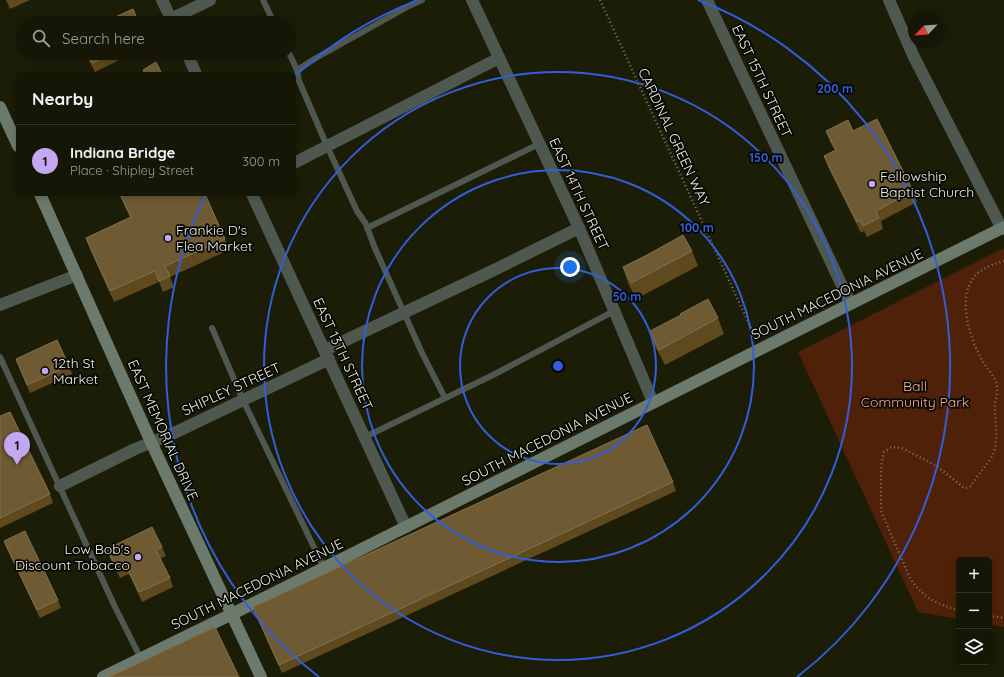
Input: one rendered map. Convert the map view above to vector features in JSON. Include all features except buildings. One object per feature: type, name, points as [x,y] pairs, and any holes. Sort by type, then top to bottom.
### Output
[{"type":"street","points":[[162,0],[170,16]]},
{"type":"street","points":[[181,16],[210,0]]},
{"type":"street","name":"EAST 14TH STREET","points":[[472,0],[579,228],[653,402]]},
{"type":"street","name":"EAST 15TH STREET","points":[[707,0],[851,304]]},
{"type":"street","points":[[889,0],[914,57],[1003,228]]},
{"type":"street","points":[[296,162],[499,58]]},
{"type":"street","points":[[190,60],[195,72]]},
{"type":"street","points":[[0,107],[16,142]]},
{"type":"street","name":"EAST MEMORIAL DRIVE","points":[[41,196],[151,442],[261,677]]},
{"type":"street","name":"EAST 13TH STREET","points":[[253,196],[406,527]]},
{"type":"street","name":"SHIPLEY STREET","points":[[60,486],[135,449],[172,434],[243,400],[404,313],[579,228]]},
{"type":"street","name":"SOUTH MACEDONIA AVENUE","points":[[103,677],[232,614],[1003,228]]},
{"type":"street","points":[[0,305],[77,275]]},
{"type":"lane","points":[[263,0],[271,16]]},
{"type":"lane","points":[[297,70],[422,0]]},
{"type":"lane","points":[[292,60],[297,70],[299,81],[327,146],[357,211],[367,228],[422,353],[445,398]]},
{"type":"lane","points":[[367,228],[539,144]]},
{"type":"lane","points":[[365,437],[493,375],[614,311]]},
{"type":"lane","points":[[212,328],[243,400],[324,568]]},
{"type":"lane","points":[[0,357],[115,607],[141,659]]},
{"type":"path","name":"CARDINAL GREEN WAY","points":[[600,0],[761,348]]},
{"type":"path","points":[[956,609],[945,607],[930,599],[916,587],[910,578],[881,511],[880,467],[884,452],[892,447],[902,448],[938,467],[966,488],[971,486],[992,457],[996,438],[995,404],[997,387],[981,359],[973,340],[966,311],[966,300],[967,290],[974,276],[1004,260]]},
{"type":"path","points":[[992,616],[1004,618]]},
{"type":"green space","name":"Ball Community Park","points":[[1004,248],[1004,627],[992,625],[992,557],[956,557],[956,618],[918,612],[798,352]]},
{"type":"place","name":"Fellowship Baptist Church","points":[[872,184]]},
{"type":"place","name":"Frankie D's Flea Market","points":[[168,238]]},
{"type":"place","name":"12th St Market","points":[[45,371]]},
{"type":"place","name":"Indiana Bridge","points":[[17,465]]},
{"type":"place","name":"Low Bob's Discount Tobacco","points":[[138,557]]}]
